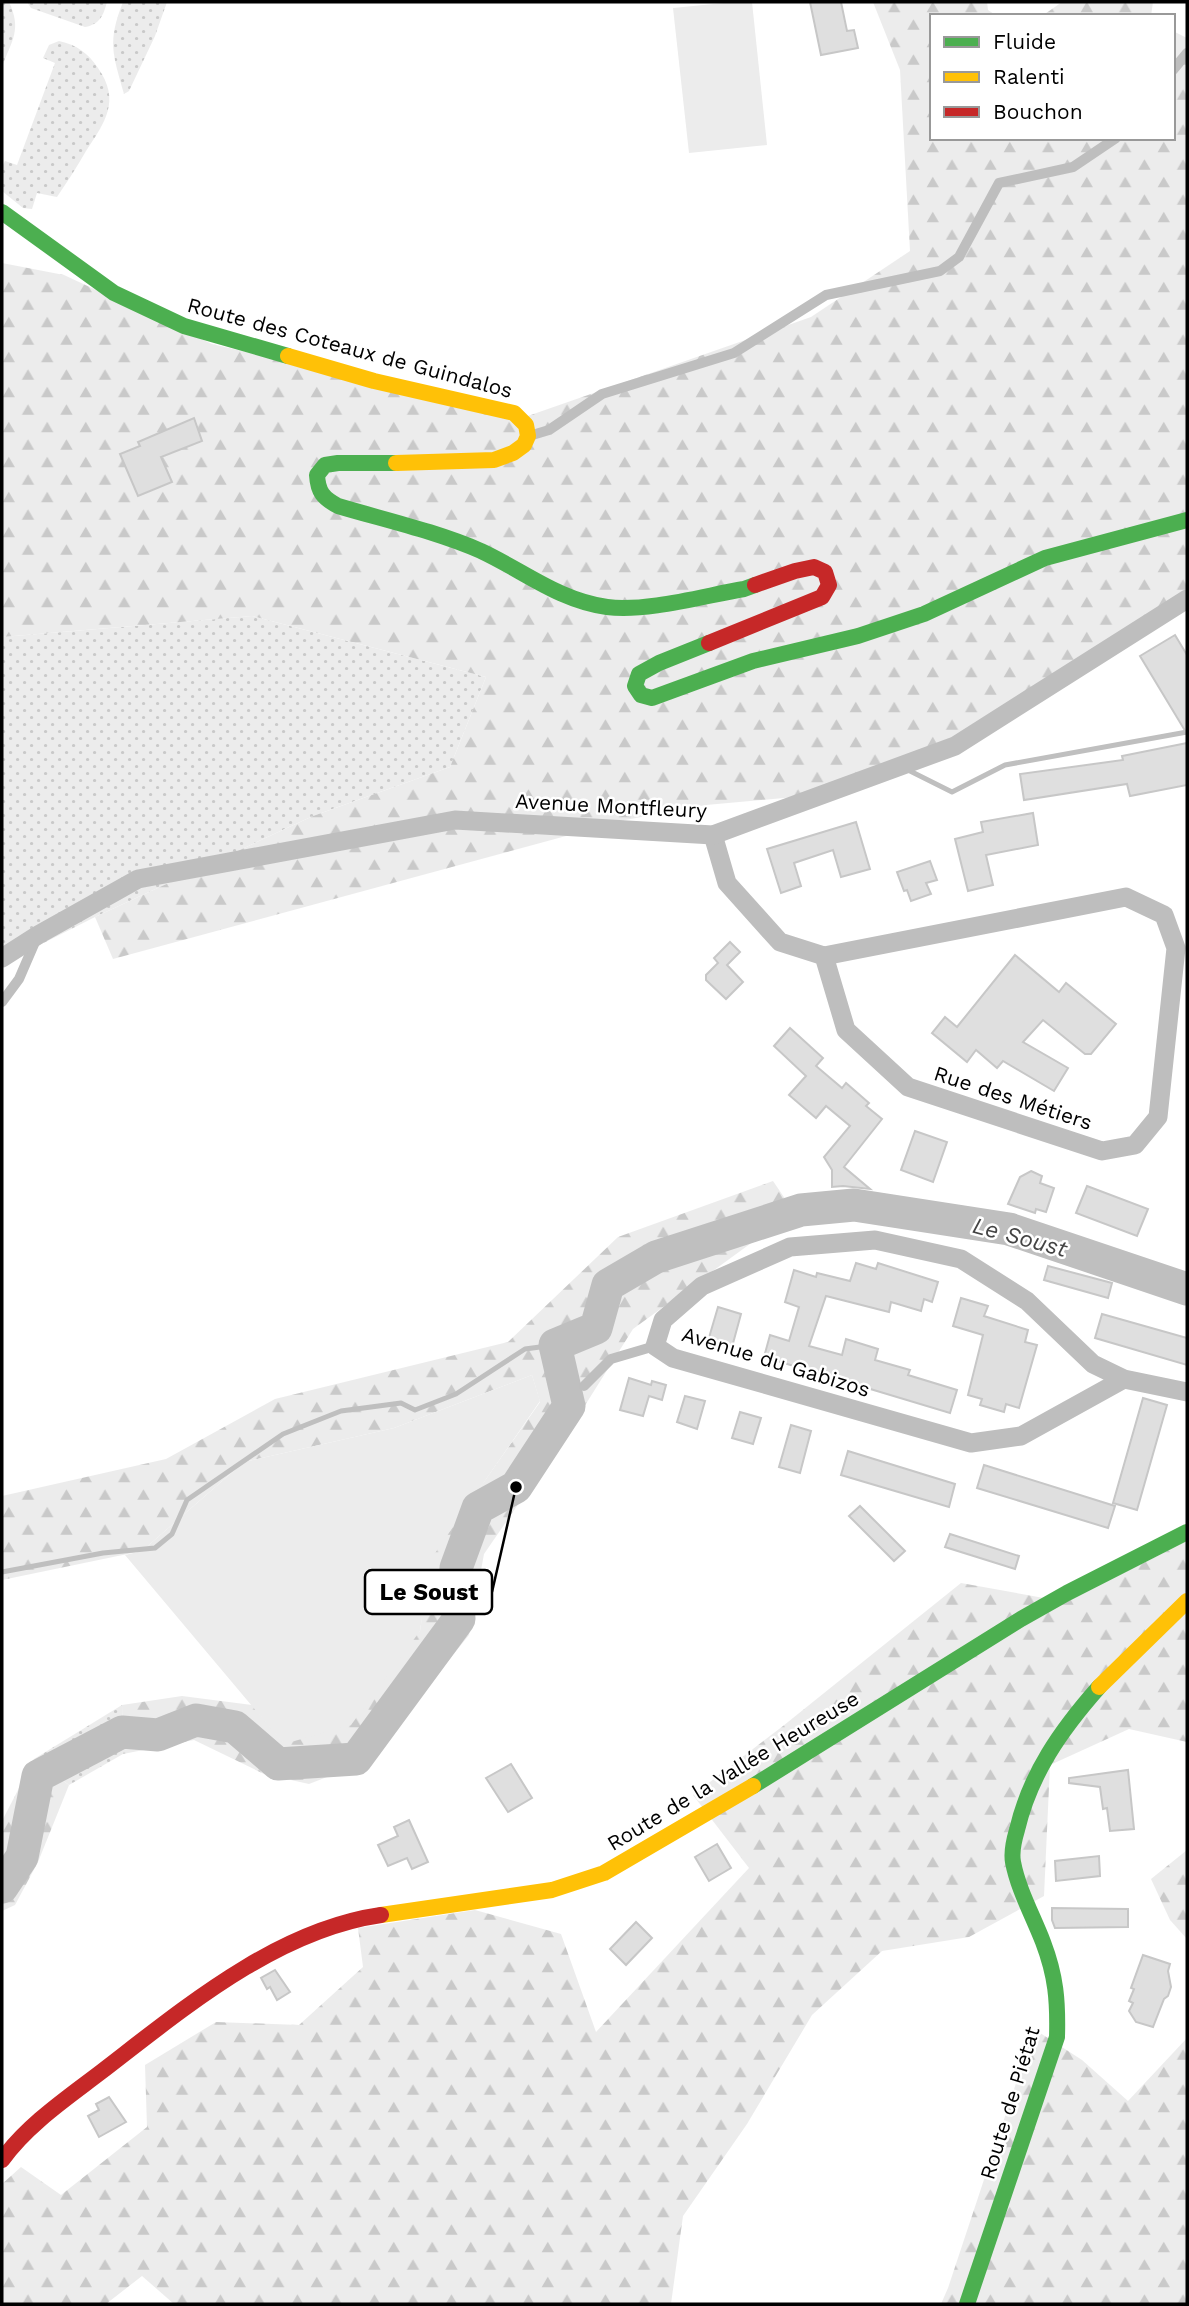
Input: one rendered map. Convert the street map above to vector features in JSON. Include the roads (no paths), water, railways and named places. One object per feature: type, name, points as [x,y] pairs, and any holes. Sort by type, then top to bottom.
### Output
[{"type":"street","name":"Route des Coteaux de Guindalos","points":[[2,212],[114,293],[184,326],[374,381],[514,413],[526,425],[528,436]]},
{"type":"street","points":[[528,436],[524,445],[513,453],[494,460],[325,465],[317,475],[318,489],[324,499],[338,506],[480,551],[573,600],[609,607],[641,607],[744,589],[814,567],[825,572],[829,585],[822,597],[659,663],[639,674],[635,686],[641,695],[652,698],[753,661],[858,636],[923,614],[1045,558],[1187,520]]},
{"type":"street","name":"Avenue Montfleury","points":[[2,958],[138,880],[455,820],[713,835],[955,746],[1187,599]]},
{"type":"street","name":"Rue des Métiers","points":[[713,835],[727,883],[780,942],[824,956],[1126,897],[1164,915],[1176,948],[1158,1116],[1135,1145],[1102,1151],[908,1087],[846,1030],[824,956]]},
{"type":"street","name":"Avenue du Gabizos","points":[[1124,1379],[1021,1437],[971,1443],[673,1358],[655,1346],[663,1320],[702,1286],[790,1247],[875,1240],[961,1259],[1027,1301],[1093,1364],[1124,1379],[1187,1392]]},
{"type":"street","name":"Route de la Vallée Heureuse","points":[[2,2160],[10,2149],[56,2107],[169,2020],[258,1960],[313,1934],[368,1917],[552,1890],[604,1873],[709,1813],[1044,1606],[1187,1532]]},
{"type":"street","name":"Route de Piétat","points":[[967,2304],[1057,2037],[1058,1995],[1048,1957],[1012,1860],[1017,1822],[1037,1771],[1066,1727],[1100,1685],[1187,1601]]},
{"type":"lane","points":[[1175,68],[1187,53]]},
{"type":"lane","points":[[528,436],[549,430],[602,394],[734,353],[826,295],[940,271],[959,257],[999,183],[1073,167],[1113,140]]},
{"type":"lane","points":[[2,1002],[19,979],[38,935]]},
{"type":"lane","points":[[584,1386],[611,1359],[655,1346]]},
{"type":"waterway","points":[[906,769],[952,792],[1005,765],[1187,732]]},
{"type":"waterway","name":"Le Soust","points":[[2,1887],[22,1857],[38,1776],[122,1732],[158,1735],[196,1720],[235,1727],[278,1764],[356,1759],[459,1619],[456,1568],[478,1508],[516,1487],[569,1406],[555,1345],[596,1328],[608,1285],[656,1257],[801,1210],[854,1205],[1009,1229],[1187,1289]]},
{"type":"waterway","points":[[2,1572],[103,1553],[155,1548],[172,1534],[187,1500],[283,1434],[341,1411],[401,1403],[415,1410],[456,1394],[525,1349],[555,1345]]},
{"type":"place","name":"Le Soust","points":[[516,1487]]}]
